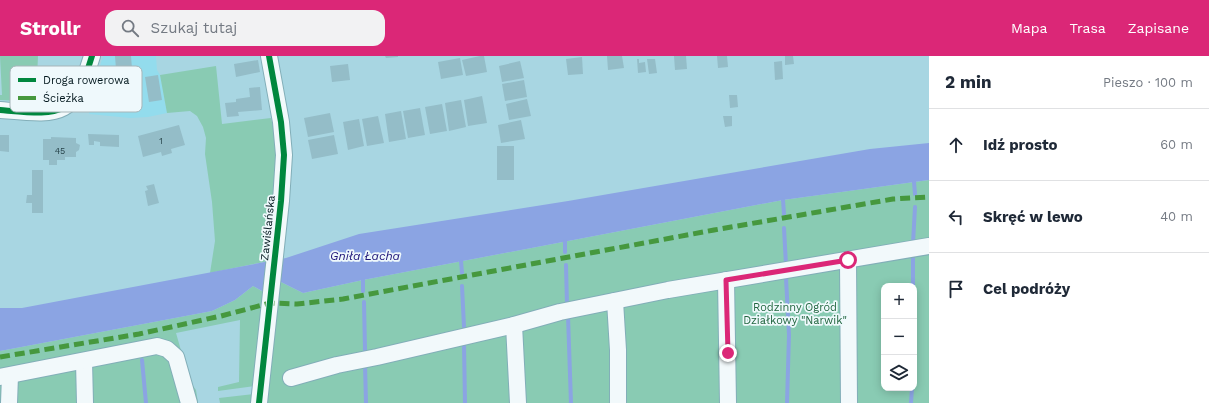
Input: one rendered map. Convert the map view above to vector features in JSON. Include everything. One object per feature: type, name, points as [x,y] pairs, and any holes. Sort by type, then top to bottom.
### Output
[{"type":"street","points":[[88,66],[92,56]]},
{"type":"street","name":"Zawiślańska","points":[[259,403],[277,248],[284,155],[281,122],[269,56]]},
{"type":"street","points":[[0,110],[10,111]]},
{"type":"street","points":[[25,112],[47,112]]},
{"type":"street","points":[[291,378],[337,365],[514,325],[560,312],[668,290],[929,246]]},
{"type":"street","points":[[848,260],[849,403]]},
{"type":"street","points":[[726,280],[728,403]]},
{"type":"street","points":[[615,301],[618,350],[618,403]]},
{"type":"street","points":[[514,325],[518,403]]},
{"type":"street","points":[[9,403],[5,377],[157,346],[167,349],[176,357],[189,403]]},
{"type":"street","points":[[84,361],[85,403]]},
{"type":"shaded area","points":[[103,56],[156,56],[157,70],[160,75],[167,113],[148,117],[130,118],[89,114],[89,112],[142,112],[142,66],[100,66]]},
{"type":"green space","points":[[0,56],[38,56],[38,66],[10,66],[10,101],[0,100],[0,95],[2,95]]},
{"type":"green space","points":[[216,66],[222,124],[271,118],[278,148],[268,261],[210,273],[215,241],[212,202],[205,154],[206,138],[203,127],[197,116],[190,111],[167,113],[160,75]]},
{"type":"green space","name":"Rodzinny Ogród Działkowy \"Narwik\"","points":[[929,180],[929,403],[267,403],[273,340],[281,282],[303,293],[363,280],[783,200]]},
{"type":"green space","points":[[253,286],[265,293],[255,386],[218,391],[218,387],[239,382],[240,320],[176,333],[190,382],[196,390],[198,403],[0,403],[0,351],[212,311],[235,300]]},
{"type":"green space","points":[[254,394],[254,403],[220,403],[219,398]]},
{"type":"water","name":"Gniła Łacha","points":[[929,143],[929,180],[783,200],[363,280],[303,293],[281,282],[262,291],[253,286],[235,300],[212,311],[0,351],[0,308],[22,308],[286,258],[359,234],[568,201],[870,149]]},
{"type":"building","points":[[115,56],[131,56],[132,66],[116,66]]},
{"type":"building","points":[[385,56],[398,56],[398,57],[386,58]]},
{"type":"building","points":[[484,56],[487,72],[466,76],[462,60]]},
{"type":"building","points":[[607,56],[622,56],[624,68],[608,70]]},
{"type":"building","points":[[674,56],[686,56],[687,69],[675,70]]},
{"type":"building","points":[[717,56],[727,56],[728,67],[718,68]]},
{"type":"building","points":[[785,56],[793,56],[794,64],[785,65]]},
{"type":"building","points":[[582,57],[583,74],[568,75],[566,59]]},
{"type":"building","points":[[460,58],[463,75],[441,79],[438,62]]},
{"type":"building","points":[[637,59],[639,59],[639,63],[645,62],[646,72],[638,73]]},
{"type":"building","points":[[647,59],[655,59],[657,73],[649,74]]},
{"type":"building","points":[[258,60],[260,72],[236,77],[234,64]]},
{"type":"building","points":[[520,61],[524,78],[502,82],[499,66]]},
{"type":"building","points":[[782,61],[783,79],[775,80],[774,62]]},
{"type":"building","points":[[348,64],[350,80],[332,82],[330,66]]},
{"type":"building","points":[[158,75],[162,100],[149,102],[145,77]]},
{"type":"building","points":[[524,80],[527,97],[505,101],[502,84]]},
{"type":"building","points":[[260,87],[262,110],[238,112],[239,116],[227,117],[225,103],[236,102],[236,99],[250,97],[249,88]]},
{"type":"building","points":[[729,95],[737,95],[738,107],[730,108]]},
{"type":"building","points":[[482,96],[487,123],[468,126],[464,100]]},
{"type":"building","points":[[527,99],[531,116],[509,120],[506,104]]},
{"type":"building","points":[[461,100],[466,127],[449,131],[445,103]]},
{"type":"building","points":[[442,104],[447,131],[430,134],[425,107]]},
{"type":"building","points":[[420,108],[425,135],[408,138],[403,111]]},
{"type":"building","points":[[401,111],[406,139],[389,142],[385,114]]},
{"type":"building","points":[[330,113],[334,132],[308,137],[304,118]]},
{"type":"building","points":[[378,116],[384,143],[367,146],[362,119]]},
{"type":"building","points":[[723,116],[732,116],[732,126],[725,127]]},
{"type":"building","points":[[359,119],[364,146],[348,150],[343,122]]},
{"type":"building","points":[[521,120],[525,139],[501,143],[498,125]]},
{"type":"building","points":[[179,125],[185,145],[171,149],[172,153],[162,156],[161,152],[143,157],[138,136]]},
{"type":"building","points":[[88,134],[119,135],[119,147],[100,146],[100,142],[94,141],[94,145],[89,145]]},
{"type":"building","points":[[0,135],[9,135],[9,152],[0,151]]},
{"type":"building","points":[[334,135],[338,154],[312,159],[308,140]]},
{"type":"building","points":[[51,137],[76,138],[76,143],[80,145],[79,150],[76,152],[76,157],[65,157],[65,160],[57,160],[57,165],[49,165],[49,160],[43,160],[43,139],[51,139]]},
{"type":"building","points":[[497,146],[514,146],[514,180],[497,180]]},
{"type":"building","points":[[32,170],[43,170],[43,213],[32,213],[32,203],[26,203],[27,195],[32,195]]},
{"type":"building","points":[[154,184],[159,203],[148,206],[145,191],[148,190],[146,186]]},
{"type":"waterway","points":[[914,182],[915,194]]},
{"type":"waterway","points":[[783,200],[784,214]]},
{"type":"waterway","points":[[913,243],[915,207]]},
{"type":"waterway","points":[[784,228],[786,265]]},
{"type":"waterway","points":[[565,241],[565,252]]},
{"type":"waterway","points":[[913,253],[913,283]]},
{"type":"waterway","points":[[461,261],[462,273]]},
{"type":"waterway","points":[[566,265],[567,305]]},
{"type":"waterway","points":[[786,278],[789,335],[787,403]]},
{"type":"waterway","points":[[363,280],[363,291]]},
{"type":"waterway","points":[[462,286],[464,327]]},
{"type":"waterway","points":[[364,302],[365,350]]},
{"type":"waterway","points":[[568,316],[571,403]]},
{"type":"waterway","points":[[464,344],[465,403]]},
{"type":"waterway","points":[[142,360],[146,403]]},
{"type":"waterway","points":[[365,364],[366,403]]},
{"type":"waterway","points":[[911,403],[912,391]]},
{"type":"marked path","points":[[0,357],[139,334],[221,316],[270,303],[297,304],[343,299],[714,230],[893,199],[929,197]]},
{"type":"cycle path","points":[[89,66],[92,56]]},
{"type":"cycle path","points":[[259,403],[281,201],[284,155],[281,122],[269,56]]},
{"type":"cycle path","points":[[0,110],[10,111]]},
{"type":"cycle path","points":[[25,112],[51,112]]},
{"type":"route","points":[[728,353],[726,280],[848,260]]}]
